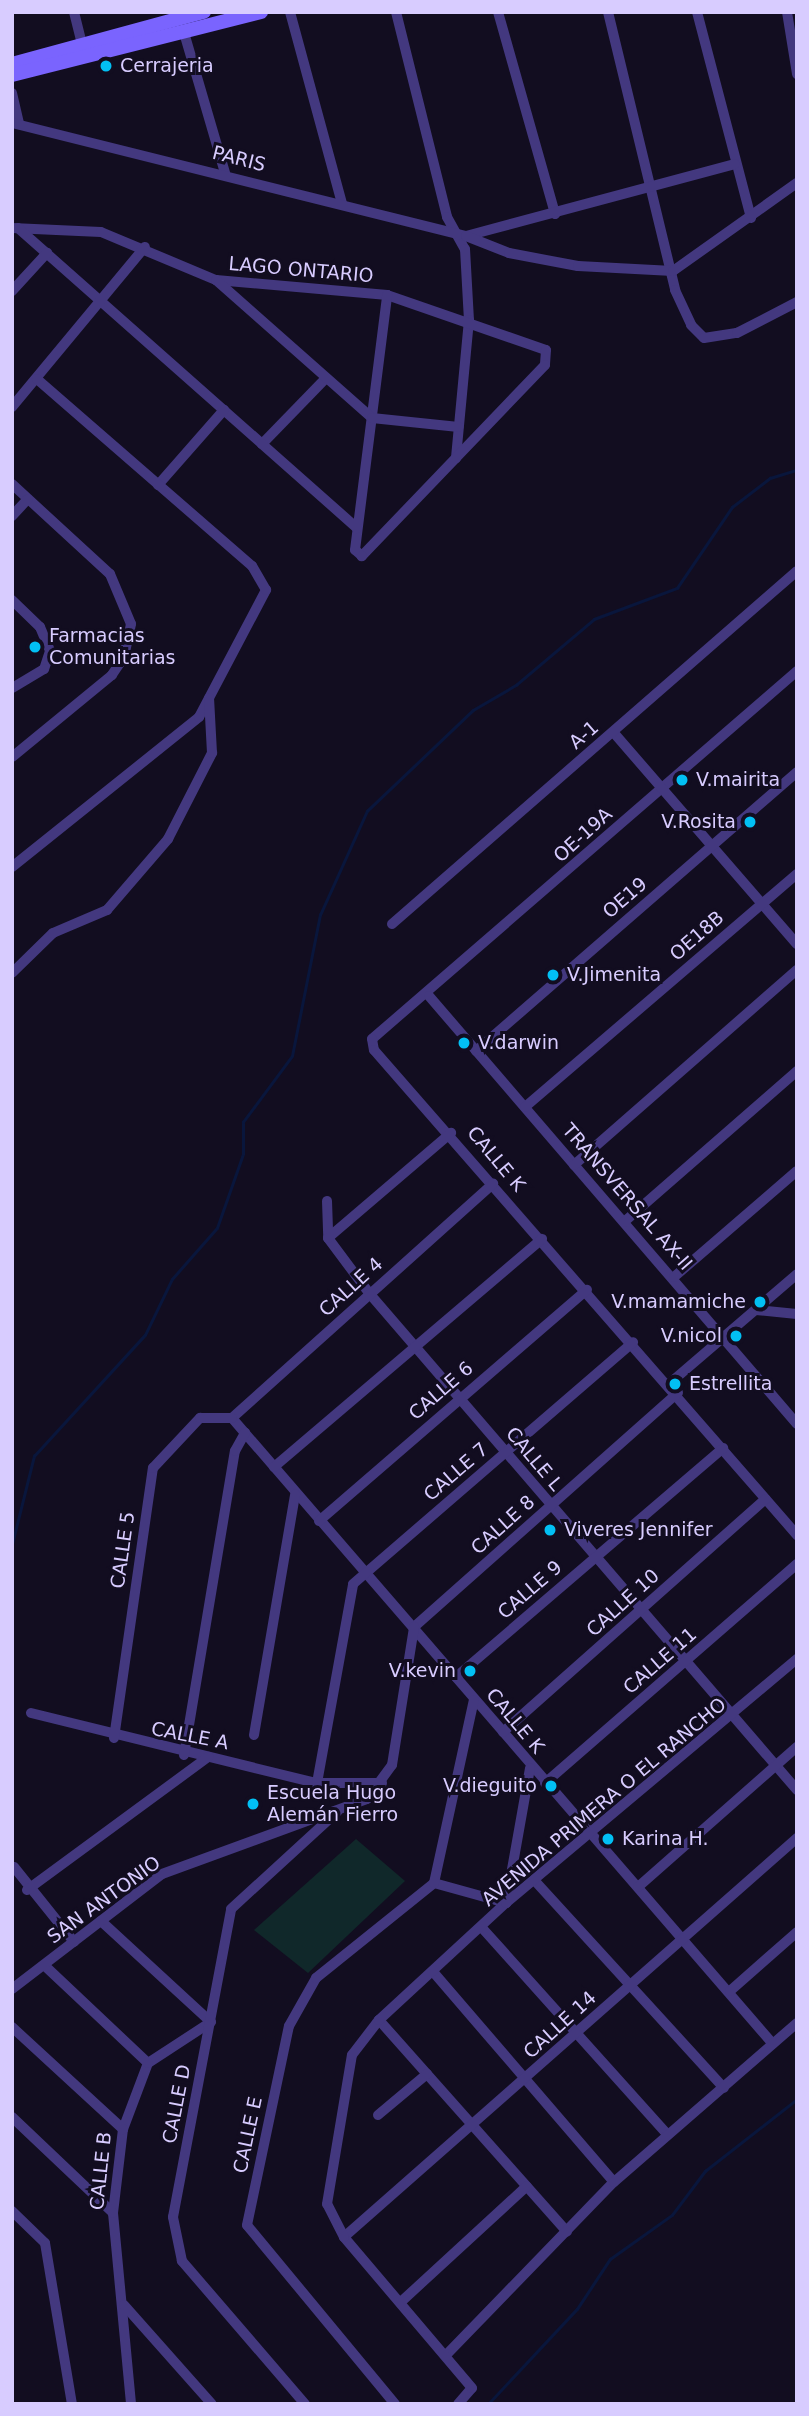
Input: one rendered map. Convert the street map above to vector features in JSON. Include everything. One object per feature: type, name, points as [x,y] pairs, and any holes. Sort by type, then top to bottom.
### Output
[{"type":"main road","points":[[12,64],[184,15],[204,12]]},
{"type":"main road","points":[[12,75],[185,36],[261,12]]},
{"type":"street","points":[[74,12],[82,45]]},
{"type":"street","points":[[290,12],[342,203]]},
{"type":"street","points":[[387,295],[357,528],[355,550],[362,556],[456,458],[468,314],[462,274],[465,249],[397,12]]},
{"type":"street","points":[[498,12],[555,214]]},
{"type":"street","points":[[608,12],[650,187],[691,325],[704,338],[769,322],[797,302]]},
{"type":"street","points":[[697,12],[734,164],[751,218]]},
{"type":"street","points":[[787,12],[797,74]]},
{"type":"street","points":[[185,36],[225,173]]},
{"type":"street","points":[[12,93],[16,124]]},
{"type":"street","name":"PARIS","points":[[16,124],[342,203],[461,236],[509,253],[643,275],[673,271]]},
{"type":"street","points":[[461,236],[555,214],[734,164]]},
{"type":"street","points":[[673,271],[797,183]]},
{"type":"street","points":[[15,228],[357,528]]},
{"type":"street","name":"LAGO ONTARIO","points":[[15,228],[101,232],[145,247],[216,280],[387,295],[468,314],[546,350],[545,365],[456,458]]},
{"type":"street","points":[[12,407],[145,247]]},
{"type":"street","points":[[12,291],[47,254]]},
{"type":"street","points":[[216,280],[372,418],[459,427]]},
{"type":"street","points":[[12,867],[198,717],[266,590],[252,566],[37,379]]},
{"type":"street","points":[[262,444],[325,379]]},
{"type":"street","points":[[158,485],[224,410]]},
{"type":"street","points":[[12,484],[110,574],[131,624],[124,657],[111,675],[12,757]]},
{"type":"street","points":[[12,516],[28,499]]},
{"type":"street","name":"A-1","points":[[392,924],[797,571]]},
{"type":"street","points":[[12,600],[40,627],[50,651],[44,669],[12,688]]},
{"type":"street","name":"OE-19A","points":[[391,1025],[429,996],[797,671]]},
{"type":"street","points":[[12,973],[53,933],[107,910],[168,839],[212,753],[209,698]]},
{"type":"street","points":[[614,733],[664,786],[797,944]]},
{"type":"street","name":"OE19","points":[[476,1051],[797,772]]},
{"type":"street","name":"OE18B","points":[[525,1107],[797,874]]},
{"type":"street","points":[[574,1165],[797,970]]},
{"type":"street","name":"TRANSVERSAL AX-II","points":[[429,996],[674,1277],[797,1424]]},
{"type":"street","name":"CALLE K","points":[[391,1025],[373,1034],[374,1050],[451,1133],[670,1383],[797,1535]]},
{"type":"street","points":[[624,1222],[797,1071]]},
{"type":"street","points":[[328,1238],[451,1133]]},
{"type":"street","points":[[674,1277],[797,1171]]},
{"type":"street","name":"CALLE 4","points":[[232,1418],[493,1184]]},
{"type":"street","points":[[327,1201],[328,1238]]},
{"type":"street","name":"CALLE L","points":[[328,1238],[369,1293],[459,1399],[641,1611],[735,1715],[797,1790]]},
{"type":"street","points":[[274,1467],[542,1239]]},
{"type":"street","points":[[670,1383],[797,1274]]},
{"type":"street","name":"CALLE 6","points":[[319,1521],[587,1290]]},
{"type":"street","points":[[756,1310],[797,1314]]},
{"type":"street","name":"CALLE 7","points":[[317,1783],[353,1584],[633,1342]]},
{"type":"street","name":"CALLE 8","points":[[414,1627],[678,1394]]},
{"type":"street","name":"CALLE 5","points":[[114,1738],[153,1468],[200,1418],[232,1418]]},
{"type":"street","name":"CALLE K","points":[[232,1418],[295,1494],[414,1627],[530,1768],[593,1835],[773,2044]]},
{"type":"street","points":[[184,1755],[235,1451],[245,1433]]},
{"type":"street","name":"CALLE 9","points":[[456,1677],[723,1448]]},
{"type":"street","points":[[254,1735],[295,1494]]},
{"type":"street","name":"CALLE 10","points":[[503,1732],[765,1499]]},
{"type":"street","name":"CALLE 11","points":[[545,1783],[797,1564]]},
{"type":"street","points":[[382,1783],[392,1765],[414,1627]]},
{"type":"street","name":"AVENIDA PRIMERA O EL RANCHO","points":[[458,2404],[472,2388],[448,2353],[345,2237],[327,2204],[352,2055],[379,2020],[435,1974],[483,1929],[506,1903],[593,1835],[797,1659]]},
{"type":"street","points":[[474,1700],[434,1883],[506,1903],[530,1768]]},
{"type":"street","name":"CALLE A","points":[[31,1713],[114,1738],[317,1783],[343,1787],[382,1783]]},
{"type":"street","points":[[638,1887],[797,1747]]},
{"type":"street","points":[[27,1890],[208,1757]]},
{"type":"street","name":"SAN ANTONIO","points":[[13,1987],[162,1874],[337,1812],[382,1783]]},
{"type":"street","points":[[343,1787],[349,1806]]},
{"type":"street","name":"CALLE D","points":[[305,2404],[182,2262],[173,2217],[231,1909],[337,1812]]},
{"type":"street","name":"CALLE 14","points":[[345,2237],[472,2124],[526,2080],[577,2031],[684,1941],[797,1838]]},
{"type":"street","points":[[15,1867],[27,1890],[74,1942]]},
{"type":"street","points":[[535,1881],[724,2088]]},
{"type":"street","name":"CALLE E","points":[[395,2404],[247,2225],[289,2026],[316,1978],[434,1883]]},
{"type":"street","points":[[44,1965],[148,2063],[211,2022],[101,1921]]},
{"type":"street","points":[[483,1929],[667,2134]]},
{"type":"street","points":[[730,1991],[797,1932]]},
{"type":"street","points":[[435,1974],[614,2182]]},
{"type":"street","points":[[379,2020],[567,2232]]},
{"type":"street","points":[[448,2353],[614,2182],[797,2023]]},
{"type":"street","points":[[12,2026],[123,2129]]},
{"type":"street","name":"CALLE B","points":[[131,2404],[124,2305],[113,2213],[123,2129],[148,2063]]},
{"type":"street","points":[[378,2115],[427,2074]]},
{"type":"street","points":[[12,2118],[113,2213]]},
{"type":"street","points":[[403,2300],[527,2186]]},
{"type":"street","points":[[12,2211],[46,2243],[72,2404]]},
{"type":"street","points":[[124,2305],[212,2404]]},
{"type":"green space","points":[[356,1839],[405,1881],[308,1973],[254,1930]]},
{"type":"waterway","points":[[12,1544],[34,1456],[145,1335],[172,1279],[217,1228],[243,1154],[243,1122],[292,1056],[320,915],[367,811],[473,710],[516,685],[594,619],[677,588],[732,507],[770,478],[797,470]]},
{"type":"waterway","points":[[488,2404],[577,2309],[610,2259],[672,2215],[705,2171],[797,2099]]},
{"type":"place","name":"Cerrajeria","points":[[106,66]]},
{"type":"place","name":"Farmacias Comunitarias","points":[[35,647]]},
{"type":"place","name":"V.mairita","points":[[682,780]]},
{"type":"place","name":"V.Rosita","points":[[750,822]]},
{"type":"place","name":"V.Jimenita","points":[[553,975]]},
{"type":"place","name":"V.darwin","points":[[464,1043]]},
{"type":"place","name":"V.mamamiche","points":[[760,1302]]},
{"type":"place","name":"V.nicol","points":[[736,1336]]},
{"type":"place","name":"Estrellita","points":[[675,1384]]},
{"type":"place","name":"Viveres Jennifer","points":[[550,1530]]},
{"type":"place","name":"V.kevin","points":[[470,1671]]},
{"type":"place","name":"V.dieguito","points":[[551,1786]]},
{"type":"place","name":"Escuela Hugo Alemán Fierro","points":[[253,1804]]},
{"type":"place","name":"Karina H.","points":[[608,1839]]}]
